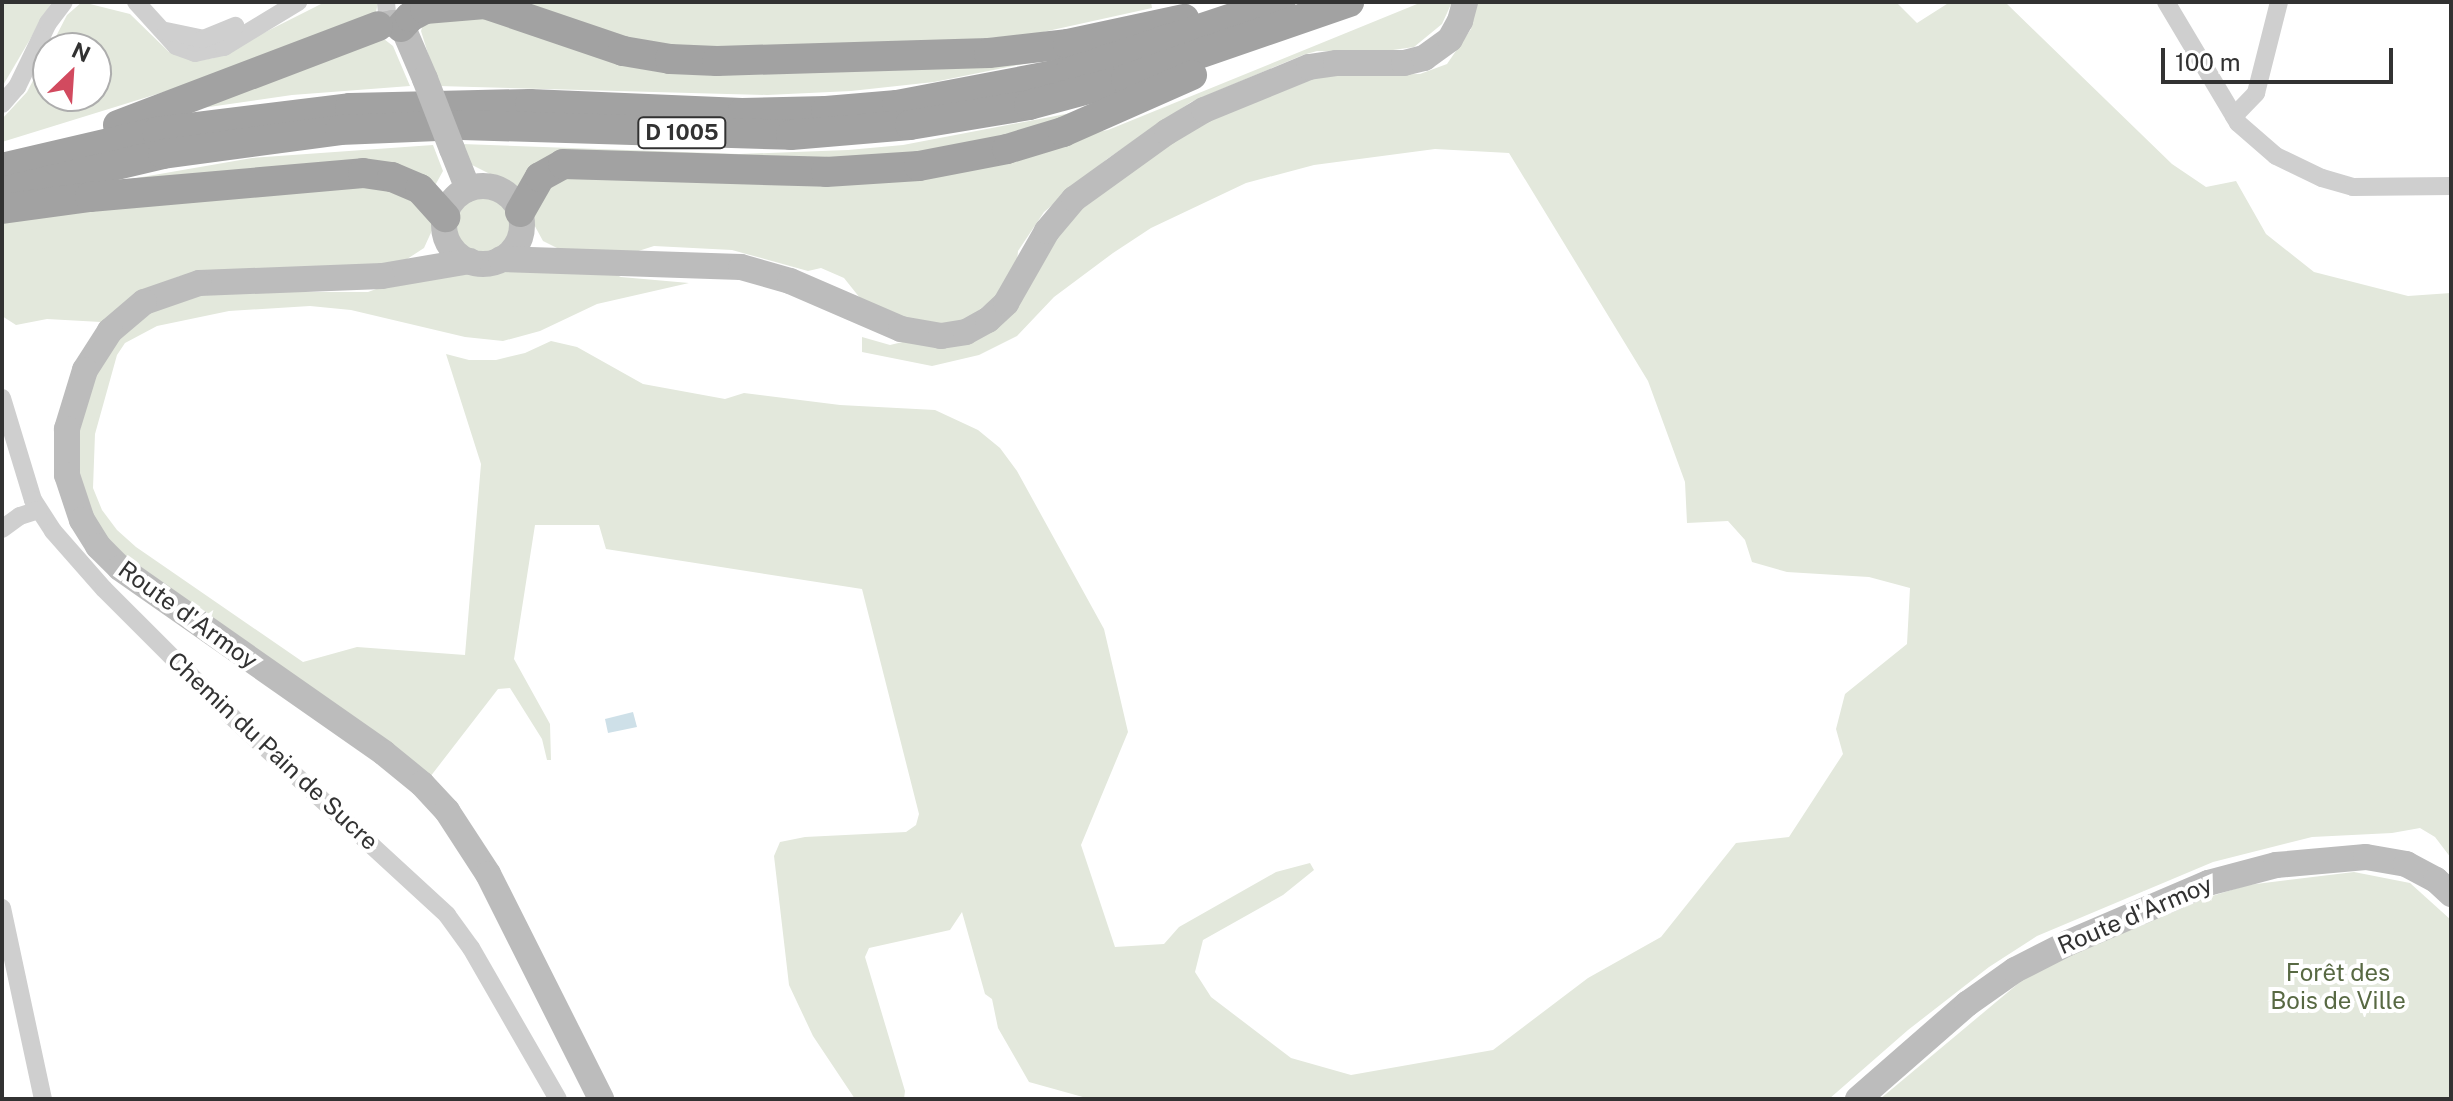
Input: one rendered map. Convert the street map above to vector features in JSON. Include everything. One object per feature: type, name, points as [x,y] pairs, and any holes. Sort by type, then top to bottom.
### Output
[{"type":"highway","name":"D 1005","points":[[2,167],[390,16],[410,17],[425,9],[472,3],[508,10],[600,45],[670,59],[951,55],[1068,44],[1257,2]]},
{"type":"highway","name":"D 1005","points":[[2,167],[157,132],[350,108],[530,104],[742,113],[897,105],[1070,72],[1281,2]]},
{"type":"highway","name":"D 1005","points":[[2,192],[163,154],[340,130],[462,125],[776,135],[910,125],[1029,105],[1126,79],[1350,2]]},
{"type":"highway","name":"D 1005","points":[[521,220],[540,177],[554,168],[573,163],[880,170],[942,163],[1007,149],[1098,118],[1350,2]]},
{"type":"highway","points":[[2,209],[90,197],[363,173],[392,177],[420,189],[445,224]]},
{"type":"main road","points":[[572,261],[538,245],[511,198],[496,188],[468,189],[451,202],[445,224],[455,252],[470,261],[572,261],[753,269],[790,281],[901,329],[941,336],[966,332],[988,320],[1006,303],[1047,231],[1074,199],[1167,132],[1214,105],[1309,67],[1336,63],[1404,63],[1424,58],[1450,39],[1460,21],[1465,2]]},
{"type":"main road","points":[[390,16],[425,79],[468,189]]},
{"type":"main road","points":[[501,259],[517,243],[521,220]]},
{"type":"main road","name":"Route d'Armoy","points":[[401,272],[429,253],[445,224]]},
{"type":"main road","name":"Route d'Armoy","points":[[470,261],[372,277],[199,283],[158,295],[131,310],[92,356],[74,398],[65,444],[70,490],[89,533],[120,568],[384,753],[422,784],[447,811],[488,874],[601,1099]]},
{"type":"main road","name":"Route d'Armoy","points":[[1858,1099],[1967,1004],[2015,970],[2068,943],[2208,883],[2276,865],[2366,857],[2406,864],[2429,875],[2451,894]]},
{"type":"street","points":[[2,104],[17,87],[48,23],[64,2]]},
{"type":"street","points":[[136,2],[181,50],[206,52],[224,47],[298,2]]},
{"type":"street","points":[[163,30],[195,39],[211,38],[274,2]]},
{"type":"street","points":[[2166,2],[2234,116],[2249,136],[2276,156],[2337,183],[2370,189],[2451,186]]},
{"type":"street","points":[[2234,116],[2256,93],[2279,2]]},
{"type":"street","name":"Chemin du Pain de Sucre","points":[[2,398],[38,510],[104,589],[233,718],[447,915],[471,948],[558,1099]]},
{"type":"street","points":[[2,529],[20,516],[38,510]]},
{"type":"street","points":[[2,908],[43,1099]]},
{"type":"green space","points":[[2,2],[52,2],[32,32],[2,87]]},
{"type":"green space","points":[[82,2],[130,14],[169,52],[196,61],[214,58],[325,2],[378,2],[376,12],[196,82],[112,108],[112,32],[58,32],[67,15]]},
{"type":"green space","points":[[529,2],[1151,2],[1152,8],[1034,34],[955,41],[663,49],[523,5]]},
{"type":"green space","points":[[1422,2],[1452,2],[1442,24],[1414,47],[1379,52],[1317,51],[1303,55],[1191,102],[1107,159],[1044,212],[1018,251],[1016,272],[1007,288],[964,322],[927,326],[864,303],[844,278],[821,268],[808,271],[732,250],[654,246],[629,254],[559,249],[543,241],[531,219],[552,178],[812,184],[1108,130]]},
{"type":"green space","points":[[1476,2],[1896,2],[1917,23],[1950,2],[2005,2],[2172,164],[2206,187],[2236,181],[2266,234],[2314,272],[2408,296],[2451,293],[2451,858],[2435,837],[2420,828],[2392,833],[2312,837],[2213,862],[2037,936],[1989,967],[1908,1030],[1829,1099],[1090,1099],[1029,1082],[998,1028],[992,999],[985,994],[962,912],[950,930],[869,948],[865,957],[905,1091],[904,1099],[855,1099],[813,1036],[789,985],[774,856],[780,842],[805,837],[906,832],[916,825],[919,814],[862,589],[606,549],[599,525],[535,525],[514,659],[550,724],[551,760],[547,760],[542,739],[510,688],[498,689],[430,777],[137,572],[96,529],[77,477],[77,443],[88,394],[109,349],[146,314],[210,292],[368,292],[390,284],[495,270],[610,272],[621,277],[689,283],[597,304],[540,331],[503,341],[465,337],[351,310],[310,306],[229,311],[157,326],[125,343],[117,355],[95,434],[93,488],[102,510],[117,530],[136,547],[303,662],[357,647],[465,655],[481,464],[446,354],[469,360],[496,360],[525,353],[551,341],[577,347],[643,384],[725,399],[744,393],[840,405],[935,410],[978,430],[1000,448],[1017,471],[1104,629],[1128,732],[1081,845],[1115,947],[1164,944],[1179,927],[1276,872],[1310,863],[1314,870],[1283,895],[1203,940],[1195,972],[1211,997],[1291,1058],[1351,1075],[1493,1050],[1588,978],[1661,937],[1736,843],[1789,837],[1843,754],[1836,729],[1845,694],[1907,644],[1910,588],[1869,577],[1787,572],[1752,562],[1745,540],[1728,521],[1687,523],[1685,482],[1648,381],[1509,153],[1435,149],[1314,165],[1246,183],[1151,228],[1054,297],[1017,336],[979,355],[932,366],[862,352],[862,337],[890,345],[911,340],[952,344],[1070,218],[1180,135],[1217,115],[1320,76],[1420,74],[1447,64],[1471,29]]},
{"type":"green space","points":[[460,10],[597,51],[1063,56],[934,82],[851,91],[767,95],[438,86],[421,31],[423,24]]},
{"type":"green space","points":[[384,39],[393,46],[410,86],[292,95],[174,112]]},
{"type":"green space","points":[[32,82],[32,112],[99,112],[2,142],[2,119]]},
{"type":"green space","points":[[1092,109],[1095,112],[895,162],[574,157],[520,194],[506,182],[470,164],[462,144],[739,154],[848,150],[903,145]]},
{"type":"green space","points":[[433,145],[443,171],[432,191],[425,185],[96,185],[252,158]]},
{"type":"green space","points":[[352,185],[407,194],[434,226],[424,248],[401,263],[180,276],[145,290],[101,322],[47,319],[16,325],[2,316],[2,223],[62,212]]},
{"type":"green space","points":[[483,196],[503,204],[511,224],[503,244],[483,252],[463,244],[455,224],[463,204]]},
{"type":"green space","name":"Forêt des Bois de Ville","points":[[2354,872],[2410,883],[2451,920],[2451,1099],[1880,1099],[2032,972],[2176,907],[2248,885]]},
{"type":"shaded area","points":[[633,712],[637,727],[608,733],[605,719]]}]
